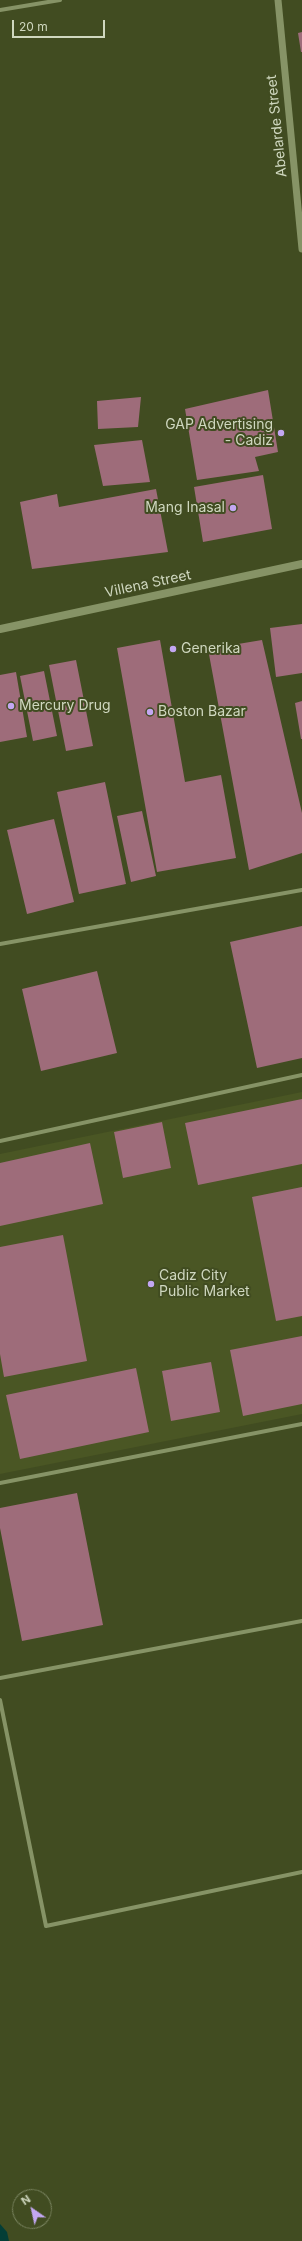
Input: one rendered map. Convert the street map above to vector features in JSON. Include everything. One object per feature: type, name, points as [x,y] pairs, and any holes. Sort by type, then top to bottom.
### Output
[{"type":"main road","name":"Villena Street","points":[[0,629],[302,564]]},
{"type":"street","points":[[0,10],[60,0]]},
{"type":"street","name":"Abelarde Street","points":[[278,0],[302,249]]},
{"type":"street","points":[[0,944],[302,890]]},
{"type":"street","points":[[0,1141],[302,1075]]},
{"type":"street","points":[[0,1483],[302,1424]]},
{"type":"street","points":[[0,1678],[302,1621]]},
{"type":"street","points":[[0,1700],[46,1926],[302,1872]]},
{"type":"shaded area","name":"Cadiz City Public Market","points":[[302,1092],[302,1414],[0,1474],[0,1154]]},
{"type":"water","points":[[0,2224],[7,2232],[9,2241],[0,2241]]},
{"type":"building","points":[[302,32],[302,52],[301,52],[298,33]]},
{"type":"building","points":[[268,390],[278,452],[255,457],[259,471],[197,480],[185,409]]},
{"type":"building","points":[[141,397],[138,427],[98,429],[97,401]]},
{"type":"building","points":[[142,440],[150,482],[103,486],[94,445]]},
{"type":"building","name":"Mang Inasal","points":[[263,475],[272,529],[203,542],[194,487]]},
{"type":"building","points":[[156,489],[168,552],[32,569],[20,502],[57,494],[59,507]]},
{"type":"building","points":[[302,624],[302,673],[276,677],[270,628]]},
{"type":"building","name":"Boston Bazar","points":[[160,640],[185,782],[221,775],[236,858],[157,872],[117,648]]},
{"type":"building","points":[[262,640],[302,813],[302,853],[249,870],[208,649]]},
{"type":"building","points":[[76,660],[93,746],[66,751],[49,665]]},
{"type":"building","points":[[44,671],[57,736],[33,741],[20,676]]},
{"type":"building","name":"Mercury Drug","points":[[16,672],[27,737],[0,742],[0,675]]},
{"type":"building","points":[[302,701],[302,739],[301,739],[295,703]]},
{"type":"building","points":[[105,782],[126,884],[79,894],[57,792]]},
{"type":"building","points":[[142,811],[156,876],[131,882],[117,816]]},
{"type":"building","points":[[54,819],[74,902],[27,914],[7,830]]},
{"type":"building","points":[[302,926],[302,1058],[257,1068],[230,942]]},
{"type":"building","points":[[97,971],[117,1053],[41,1071],[22,989]]},
{"type":"building","points":[[302,1099],[302,1164],[198,1185],[185,1123]]},
{"type":"building","points":[[162,1122],[171,1168],[123,1178],[114,1132]]},
{"type":"building","points":[[90,1143],[103,1204],[0,1226],[0,1163]]},
{"type":"building","points":[[302,1187],[302,1316],[276,1321],[252,1197]]},
{"type":"building","points":[[63,1235],[87,1361],[4,1377],[0,1354],[0,1247]]},
{"type":"building","points":[[302,1336],[302,1404],[243,1416],[230,1350]]},
{"type":"building","points":[[211,1362],[220,1412],[171,1421],[162,1371]]},
{"type":"building","points":[[136,1368],[149,1432],[20,1459],[6,1395]]},
{"type":"building","points":[[77,1493],[103,1625],[22,1641],[0,1528],[0,1508]]},
{"type":"place","name":"GAP Advertising - Cadiz","points":[[281,433]]},
{"type":"place","name":"Mang Inasal","points":[[233,508]]},
{"type":"place","name":"Generika","points":[[173,649]]},
{"type":"place","name":"Mercury Drug","points":[[11,706]]},
{"type":"place","name":"Boston Bazar","points":[[150,712]]},
{"type":"place","name":"Cadiz City Public Market","points":[[151,1284]]}]
